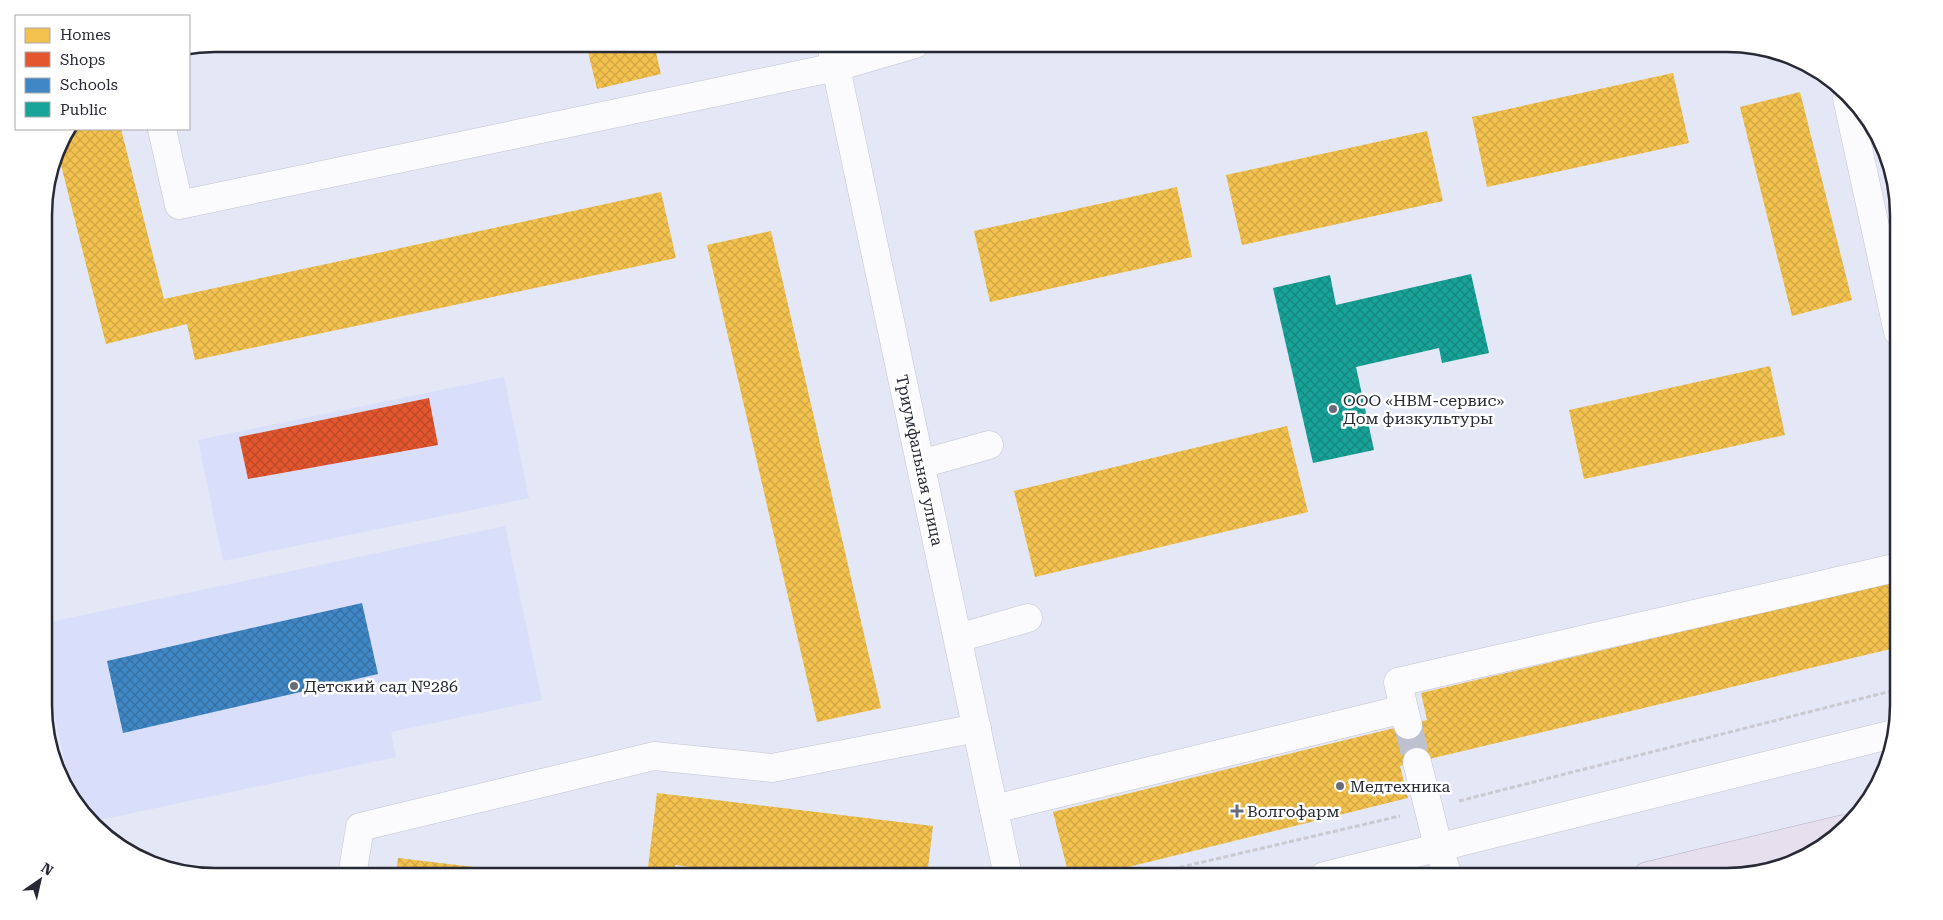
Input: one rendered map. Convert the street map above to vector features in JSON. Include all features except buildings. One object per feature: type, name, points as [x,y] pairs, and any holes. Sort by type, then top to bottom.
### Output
[{"type":"highway","points":[[1684,867],[1828,833]]},
{"type":"street","points":[[162,130],[179,206],[833,56],[860,52]]},
{"type":"street","name":"Триумфальная улица","points":[[833,56],[1006,867]]},
{"type":"street","points":[[1849,107],[1890,295]]},
{"type":"street","points":[[920,464],[989,445]]},
{"type":"street","points":[[994,809],[1406,717],[1398,682],[1890,569]]},
{"type":"street","points":[[958,638],[1028,618]]},
{"type":"street","points":[[353,868],[360,827],[645,758],[654,756],[772,768],[977,728]]},
{"type":"street","points":[[1357,867],[1887,735]]},
{"type":"street","points":[[1417,762],[1445,867]]},
{"type":"path","points":[[1179,867],[1430,808],[1890,691]]},
{"type":"shaded area","points":[[504,377],[529,498],[223,561],[198,440]]},
{"type":"shaded area","name":"Детский сад №286","points":[[505,526],[542,700],[391,732],[396,757],[100,820],[86,804],[67,770],[52,704],[52,621]]},
{"type":"tunnel","points":[[1408,725],[1417,762]]},
{"type":"place","name":"ООО «НВМ-сервис» Дом физкультуры","points":[[1333,409]]},
{"type":"place","name":"Детский сад №286","points":[[294,686]]},
{"type":"place","name":"Медтехника","points":[[1340,786]]},
{"type":"place","name":"Волгофарм","points":[[1237,811]]}]
